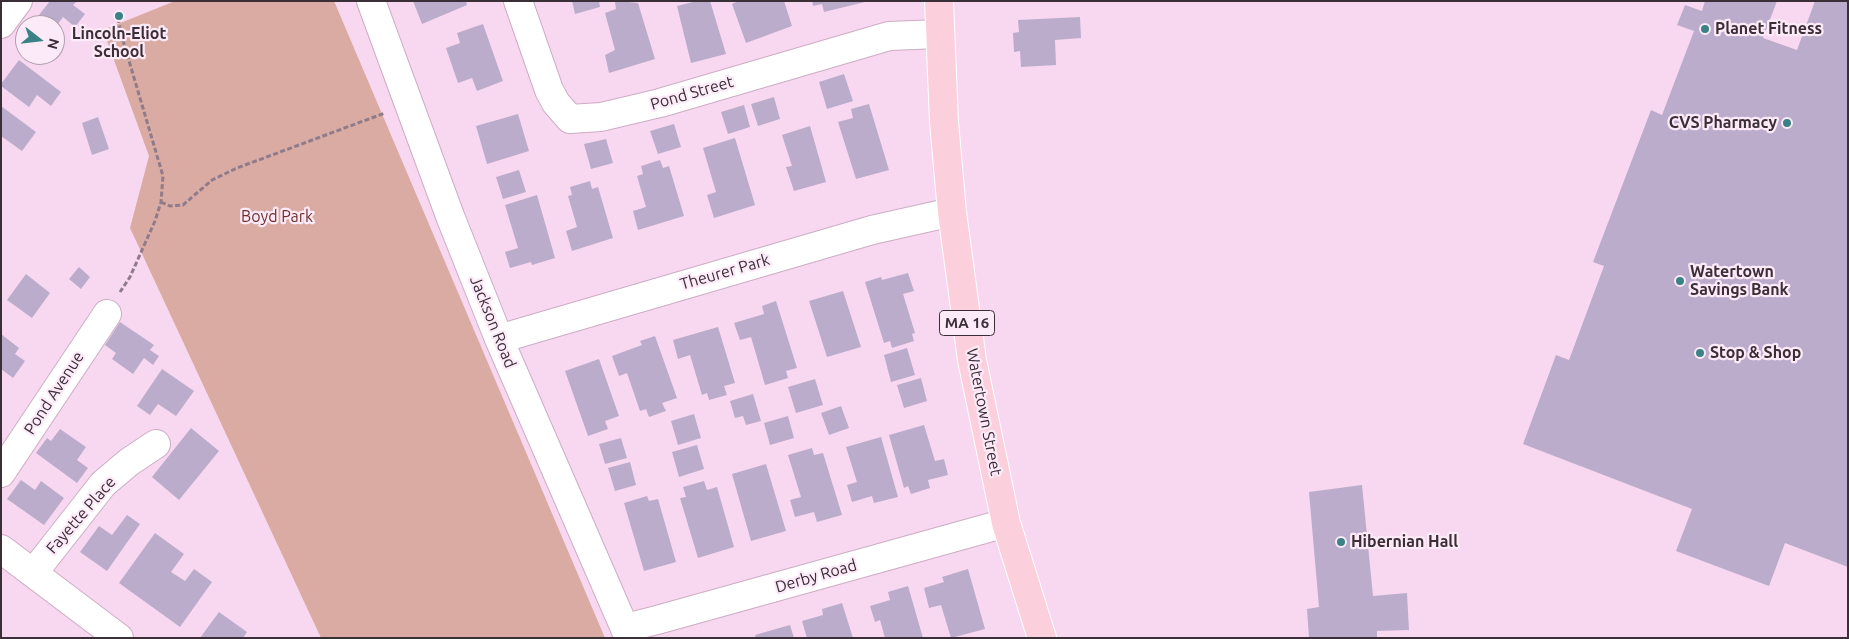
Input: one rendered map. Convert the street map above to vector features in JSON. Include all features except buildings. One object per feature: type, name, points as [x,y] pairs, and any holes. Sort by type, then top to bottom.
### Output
[{"type":"main road","name":"Watertown Street","points":[[939,1],[944,122],[952,212],[972,360],[1006,523],[1042,638]]},
{"type":"street","points":[[1,24],[18,1]]},
{"type":"street","name":"Jackson Road","points":[[371,1],[450,216],[499,338],[627,633]]},
{"type":"street","name":"Pond Street","points":[[518,1],[549,90],[556,104],[570,119],[601,117],[660,104],[889,36],[939,34]]},
{"type":"street","name":"Theurer Park","points":[[499,338],[872,230],[952,212]]},
{"type":"street","name":"Pond Avenue","points":[[1,473],[107,314]]},
{"type":"street","name":"Fayette Place","points":[[34,572],[104,484],[129,462],[156,444]]},
{"type":"street","name":"Derby Road","points":[[627,633],[657,620],[1006,523]]},
{"type":"street","points":[[1,549],[34,572],[119,638]]},
{"type":"path","points":[[107,314],[130,277],[155,220],[161,202],[163,176],[122,38],[118,18]]},
{"type":"path","points":[[161,202],[170,206],[183,205],[212,180],[236,168],[393,110]]},
{"type":"green space","name":"Boyd Park","points":[[175,1],[334,1],[605,638],[321,638],[130,228],[149,156],[103,30]]},
{"type":"place","name":"Lincoln-Eliot School","points":[[119,16]]},
{"type":"place","name":"Planet Fitness","points":[[1705,29]]},
{"type":"place","name":"CVS Pharmacy","points":[[1787,123]]},
{"type":"place","name":"Watertown Savings Bank","points":[[1680,281]]},
{"type":"place","name":"Stop & Shop","points":[[1700,353]]},
{"type":"place","name":"Hibernian Hall","points":[[1341,542]]}]
